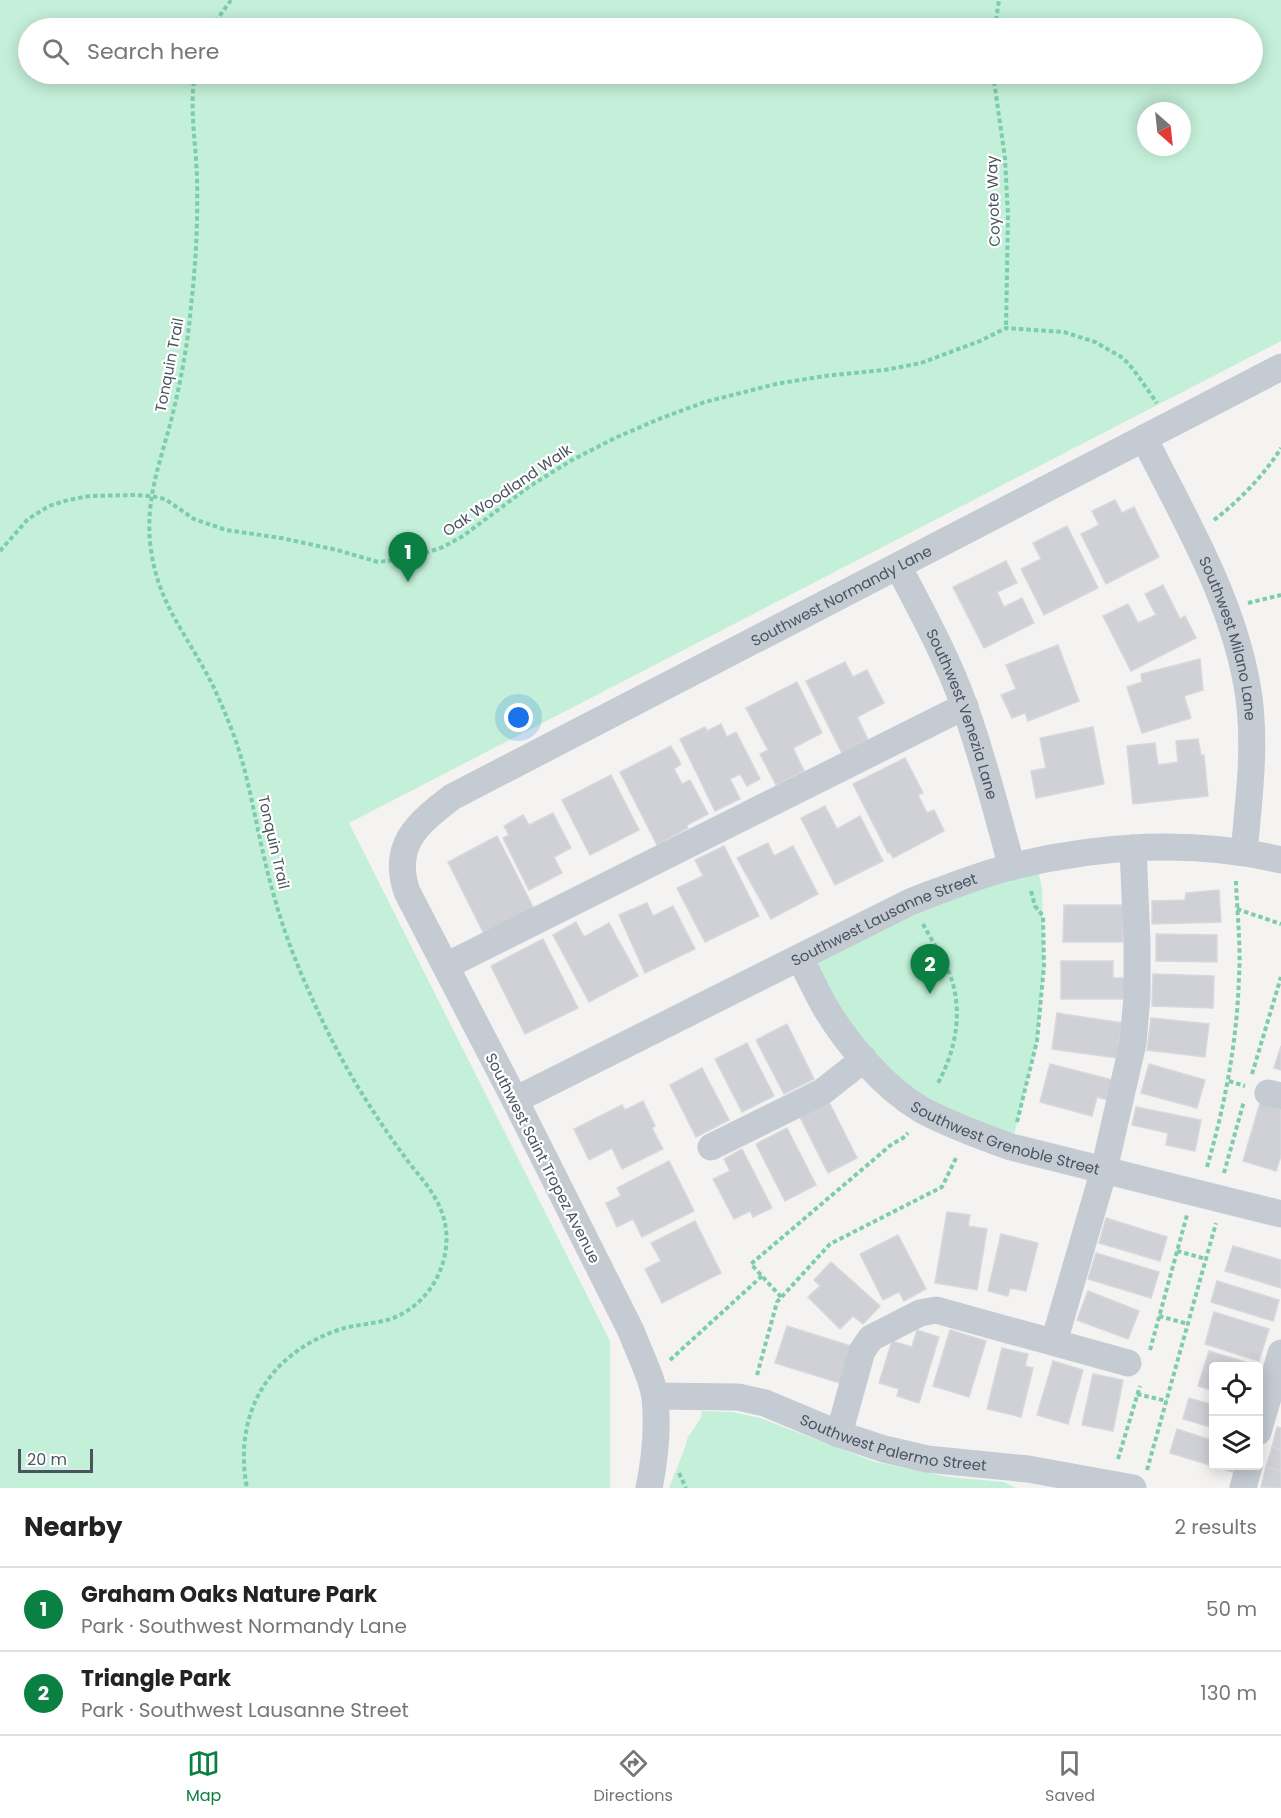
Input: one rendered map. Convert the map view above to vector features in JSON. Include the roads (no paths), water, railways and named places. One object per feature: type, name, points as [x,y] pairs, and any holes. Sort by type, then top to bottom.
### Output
[{"type":"street","name":"Southwest Normandy Lane","points":[[409,837],[424,819],[452,797],[1281,367]]},
{"type":"street","name":"Southwest Milano Lane","points":[[1144,438],[1227,607],[1237,640],[1247,685],[1251,718],[1252,767],[1244,852]]},
{"type":"street","name":"Southwest Venezia Lane","points":[[898,566],[941,651],[965,706],[1012,867]]},
{"type":"street","points":[[446,966],[965,706]]},
{"type":"street","name":"Southwest Saint Tropez Avenue","points":[[409,837],[402,863],[402,878],[407,892],[631,1331],[655,1396],[654,1462],[649,1488]]},
{"type":"street","name":"Southwest Lausanne Street","points":[[514,1100],[910,902],[959,883],[1012,867],[1084,852],[1133,848],[1195,847],[1244,852],[1281,860]]},
{"type":"street","points":[[1054,1342],[1104,1170],[1133,1042],[1137,996],[1137,941],[1133,848]]},
{"type":"street","name":"Southwest Grenoble Street","points":[[800,958],[826,1008],[864,1059],[898,1093],[922,1110],[1011,1147],[1281,1214]]},
{"type":"street","points":[[711,1147],[822,1092],[864,1059]]},
{"type":"street","points":[[839,1434],[862,1351],[866,1344],[871,1338],[921,1312],[936,1310],[1139,1365]]},
{"type":"street","points":[[1263,1416],[1281,1353]]},
{"type":"street","name":"Southwest Palermo Street","points":[[655,1396],[738,1397],[765,1403],[839,1434],[927,1460],[1028,1469],[1130,1483]]},
{"type":"street","points":[[1243,1488],[1248,1470]]},
{"type":"place","name":"Graham Oaks Nature Park","points":[[408,582]]},
{"type":"place","name":"Triangle Park","points":[[930,994]]}]
